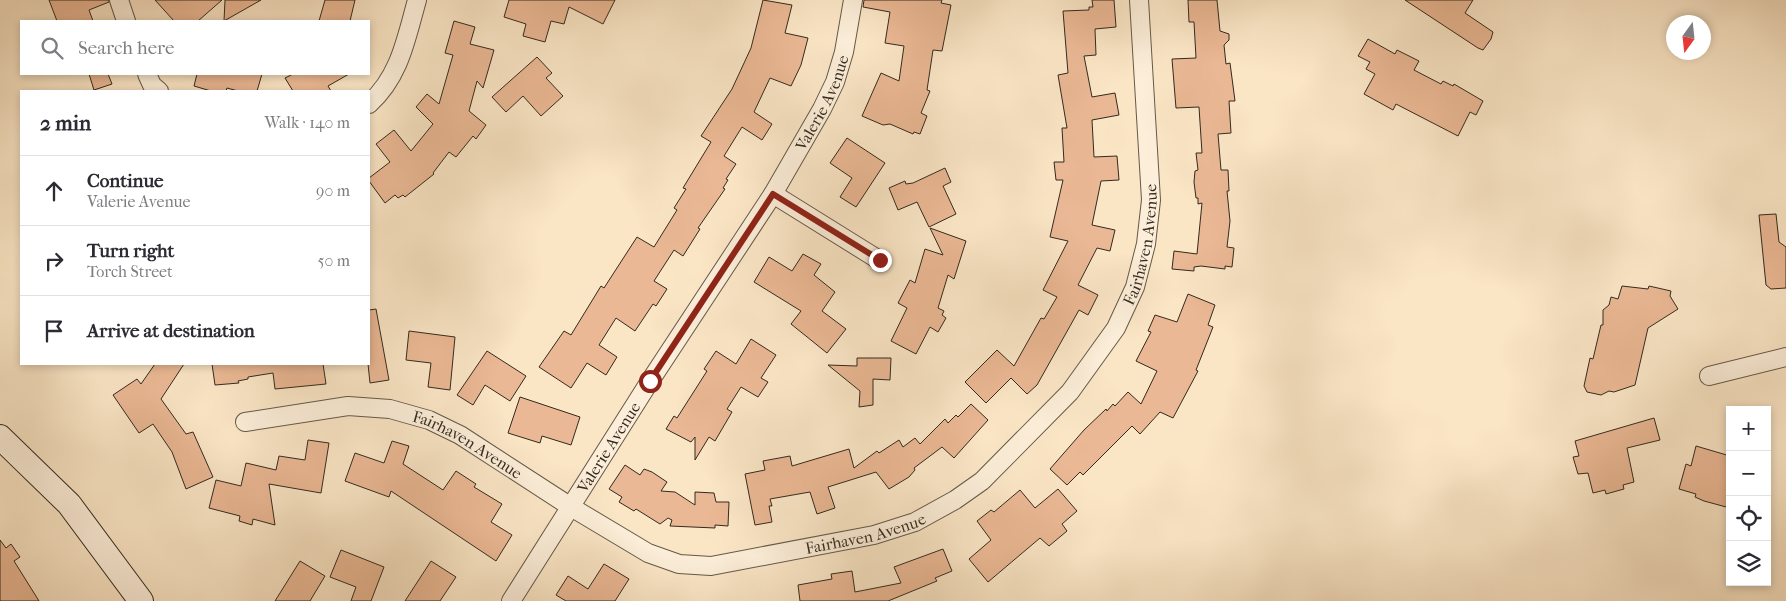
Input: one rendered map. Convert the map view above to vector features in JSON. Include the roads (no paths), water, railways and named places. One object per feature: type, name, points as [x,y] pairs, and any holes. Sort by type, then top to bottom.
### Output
[{"type":"main road","points":[[0,437],[68,504],[141,601]]},
{"type":"street","points":[[119,0],[126,20]]},
{"type":"street","points":[[370,103],[383,91],[400,60],[418,0]]},
{"type":"street","name":"Valerie Avenue","points":[[511,601],[773,194],[822,109],[835,82],[844,52],[853,0]]},
{"type":"street","name":"Fairhaven Avenue","points":[[244,422],[348,406],[390,409],[428,420],[460,435],[571,507],[648,553],[679,564],[711,566],[874,535],[914,522],[955,500],[982,480],[1075,385],[1116,328],[1135,287],[1146,244],[1151,200],[1139,0]]},
{"type":"street","points":[[147,75],[152,85],[158,90]]},
{"type":"street","points":[[773,194],[880,260]]},
{"type":"street","points":[[1709,376],[1786,357]]}]
